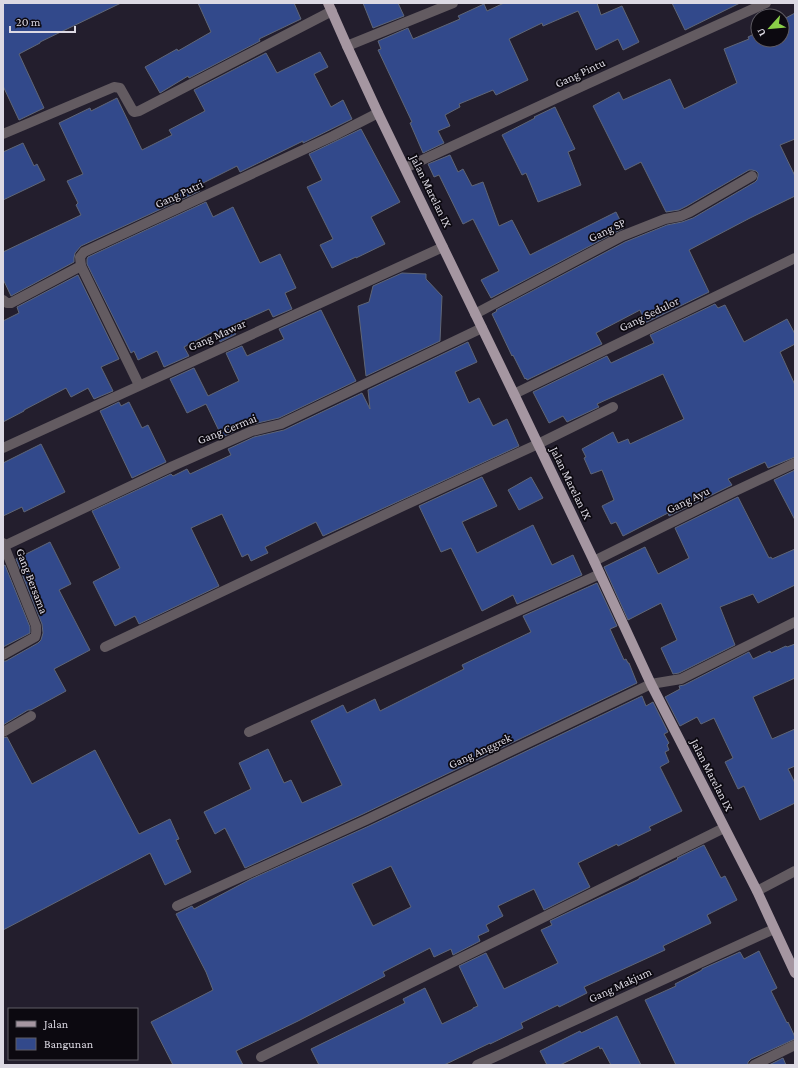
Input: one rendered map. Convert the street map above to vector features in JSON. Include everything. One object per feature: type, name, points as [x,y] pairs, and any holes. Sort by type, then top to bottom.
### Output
[{"type":"main road","name":"Jalan Marelan IX","points":[[330,7],[378,113],[652,684],[757,891],[795,973]]},
{"type":"street","points":[[347,46],[453,3]]},
{"type":"street","name":"Gang Pintu","points":[[405,168],[766,3]]},
{"type":"street","points":[[3,134],[114,87],[120,88],[133,111],[139,111],[330,7]]},
{"type":"street","name":"Gang Putri","points":[[81,266],[80,257],[84,252],[333,136],[378,113]]},
{"type":"street","name":"Gang SP","points":[[475,314],[622,236],[665,219],[681,216],[690,212],[752,176]]},
{"type":"street","name":"Gang Mawar","points":[[3,448],[443,247]]},
{"type":"street","name":"Gang Sedulor","points":[[514,394],[795,258]]},
{"type":"street","points":[[3,300],[7,303],[11,303],[81,266],[139,385]]},
{"type":"street","name":"Gang Cermai","points":[[4,544],[244,435],[281,424],[482,328]]},
{"type":"street","points":[[105,647],[538,444],[613,407]]},
{"type":"street","name":"Gang Ayu","points":[[594,561],[795,463]]},
{"type":"street","name":"Gang Bersama","points":[[3,655],[35,637],[37,631],[4,544]]},
{"type":"street","points":[[249,732],[600,574]]},
{"type":"street","name":"Gang Anggrek","points":[[177,906],[366,820],[652,684],[680,679],[795,622]]},
{"type":"street","points":[[3,732],[32,716]]},
{"type":"street","points":[[261,1057],[724,828]]},
{"type":"street","points":[[757,891],[795,871]]},
{"type":"street","name":"Gang Makjum","points":[[477,1065],[774,928]]},
{"type":"street","points":[[754,1065],[795,1045]]},
{"type":"building","points":[[3,3],[121,3],[40,42],[19,54],[44,108],[19,120],[3,86]]},
{"type":"building","points":[[198,3],[294,3],[301,19],[259,39],[260,41],[189,78],[188,76],[160,93],[145,67],[177,49],[178,51],[211,32]]},
{"type":"building","points":[[363,3],[398,3],[404,16],[373,28]]},
{"type":"building","points":[[504,3],[597,3],[601,15],[622,6],[639,42],[623,50],[618,39],[596,50],[578,11],[543,26],[542,23],[509,39],[528,80],[496,95],[493,90],[459,104],[460,107],[445,115],[450,126],[438,131],[444,143],[423,153],[410,123],[412,122],[378,50],[381,49],[378,41],[408,28],[413,39],[460,19],[458,16],[484,4],[487,11]]},
{"type":"building","points":[[672,3],[740,3],[685,30]]},
{"type":"building","points":[[795,13],[795,139],[780,145],[795,176],[795,196],[689,250],[709,292],[645,323],[640,310],[596,333],[602,344],[527,380],[526,378],[525,379],[492,314],[497,311],[496,310],[625,242],[667,225],[693,218],[755,182],[758,176],[756,171],[749,170],[687,206],[679,210],[666,212],[641,162],[625,170],[593,106],[619,92],[623,100],[670,79],[684,109],[737,83],[724,49],[749,39],[748,37],[750,36],[750,48],[790,48],[790,16]]},
{"type":"building","points":[[320,52],[328,67],[314,74],[331,107],[343,100],[352,119],[240,172],[237,166],[197,186],[200,191],[81,246],[75,253],[74,262],[11,296],[3,279],[3,252],[81,215],[76,205],[78,203],[67,181],[83,174],[59,123],[90,108],[91,111],[117,98],[142,150],[172,135],[169,130],[205,111],[194,90],[266,53],[277,73]]},
{"type":"building","points":[[555,107],[575,149],[568,152],[581,185],[538,202],[526,173],[522,175],[502,135]]},
{"type":"building","points":[[361,129],[400,202],[371,217],[385,244],[332,268],[320,245],[333,239],[307,187],[322,180],[309,154]]},
{"type":"building","points":[[23,143],[34,166],[37,164],[45,180],[3,200],[3,152]]},
{"type":"building","points":[[450,155],[458,172],[463,169],[472,186],[483,182],[499,226],[512,220],[530,255],[616,212],[624,228],[491,298],[481,280],[499,271],[473,219],[463,224],[439,175],[434,177],[428,164]]},
{"type":"building","points":[[206,202],[213,217],[233,207],[260,263],[280,254],[296,288],[285,293],[292,309],[273,317],[269,309],[231,326],[236,334],[220,342],[215,331],[184,347],[189,356],[164,367],[157,351],[138,360],[134,351],[131,353],[87,264],[87,259],[88,257]]},
{"type":"building","points":[[402,273],[426,274],[426,279],[442,296],[440,341],[366,376],[358,306],[369,302],[373,286]]},
{"type":"building","points":[[78,275],[119,359],[101,367],[113,391],[94,399],[88,388],[71,397],[66,388],[3,422],[3,321],[19,313],[17,307]]},
{"type":"building","points":[[715,304],[718,308],[725,305],[744,342],[787,319],[795,334],[795,344],[780,352],[795,385],[795,457],[768,468],[765,462],[728,479],[732,485],[669,516],[668,513],[623,536],[616,522],[611,524],[602,506],[614,500],[602,470],[591,474],[582,449],[613,432],[618,443],[628,439],[630,444],[684,419],[663,374],[597,404],[599,407],[567,422],[563,416],[549,423],[533,392],[607,356],[611,363],[654,343],[650,335]]},
{"type":"building","points":[[321,310],[356,381],[279,418],[249,425],[222,437],[206,404],[187,413],[170,379],[194,368],[208,396],[239,381],[226,353],[242,346],[247,356],[284,339],[279,329]]},
{"type":"building","points":[[468,342],[477,362],[455,372],[469,403],[479,398],[493,426],[507,419],[519,446],[323,536],[316,522],[265,547],[268,553],[251,561],[248,554],[242,557],[222,514],[191,528],[219,586],[139,624],[135,616],[115,626],[93,582],[120,568],[92,511],[171,474],[173,476],[187,469],[190,474],[231,455],[228,449],[254,437],[284,430],[362,393],[370,409],[368,390]]},
{"type":"building","points":[[119,402],[121,406],[129,402],[142,428],[148,425],[166,462],[132,478],[100,411]]},
{"type":"building","points":[[41,444],[65,492],[24,512],[22,507],[3,516],[3,463]]},
{"type":"building","points":[[795,470],[795,520],[774,480]]},
{"type":"building","points":[[482,477],[497,506],[462,522],[477,553],[533,525],[552,565],[573,555],[582,575],[517,604],[513,595],[482,611],[451,548],[441,552],[419,506]]},
{"type":"building","points":[[531,477],[543,498],[519,510],[508,490]]},
{"type":"building","points":[[738,497],[769,558],[771,557],[772,559],[795,549],[795,585],[758,603],[753,594],[720,607],[735,645],[679,673],[673,674],[661,648],[677,640],[661,603],[628,620],[604,567],[645,547],[658,574],[689,558],[675,528]]},
{"type":"building","points":[[50,542],[71,584],[59,590],[90,650],[54,669],[66,691],[31,710],[28,710],[3,725],[3,661],[6,661],[38,643],[41,640],[43,633],[42,624],[16,559]]},
{"type":"building","points":[[5,565],[30,627],[30,633],[3,647],[3,566]]},
{"type":"building","points":[[597,583],[617,626],[610,629],[624,660],[626,659],[629,663],[637,683],[363,814],[245,868],[225,828],[215,834],[204,812],[251,789],[239,763],[268,749],[284,783],[291,780],[302,803],[342,785],[311,721],[343,705],[347,713],[375,699],[380,711],[464,669],[462,665],[531,632],[523,616]]},
{"type":"building","points":[[795,644],[795,678],[753,697],[772,739],[795,729],[795,766],[788,769],[795,783],[795,803],[760,820],[744,786],[738,789],[725,762],[733,758],[714,718],[701,724],[697,717],[680,726],[665,697],[680,689],[679,686],[684,685],[749,652],[753,659],[770,651],[771,653],[786,646]]},
{"type":"building","points":[[642,696],[646,706],[653,702],[668,732],[664,734],[669,743],[667,745],[669,750],[665,752],[669,762],[660,767],[682,811],[649,827],[651,830],[618,846],[617,844],[578,863],[590,887],[544,910],[534,889],[498,906],[503,916],[486,925],[489,931],[478,936],[480,941],[453,955],[451,949],[434,957],[430,948],[383,972],[385,976],[236,1051],[243,1065],[173,1065],[151,1022],[213,990],[206,972],[176,914],[192,906],[194,909],[251,879],[369,826]],"holes":[[[391,866],[411,907],[373,926],[352,884]]]},
{"type":"building","points":[[7,737],[32,784],[95,750],[139,834],[170,819],[179,839],[176,840],[191,872],[165,885],[150,853],[3,930],[3,738]]},
{"type":"building","points":[[704,845],[721,878],[725,876],[737,900],[707,915],[711,923],[663,946],[665,950],[584,987],[587,993],[521,1023],[523,1028],[444,1065],[319,1065],[311,1049],[405,1003],[403,999],[425,988],[442,1024],[478,1006],[459,966],[486,953],[504,989],[558,963],[541,930],[552,925],[550,921],[639,879]]},
{"type":"building","points":[[759,951],[777,988],[771,991],[787,1023],[788,1022],[795,1039],[751,1059],[748,1062],[748,1065],[676,1065],[645,1000],[676,986],[675,984],[702,969],[740,952],[744,959]]},
{"type":"building","points":[[617,1016],[641,1065],[611,1065],[602,1048],[600,1049],[599,1046],[560,1065],[547,1065],[540,1051],[580,1031],[581,1033]]},
{"type":"building","points":[[783,1058],[786,1065],[769,1065]]}]
